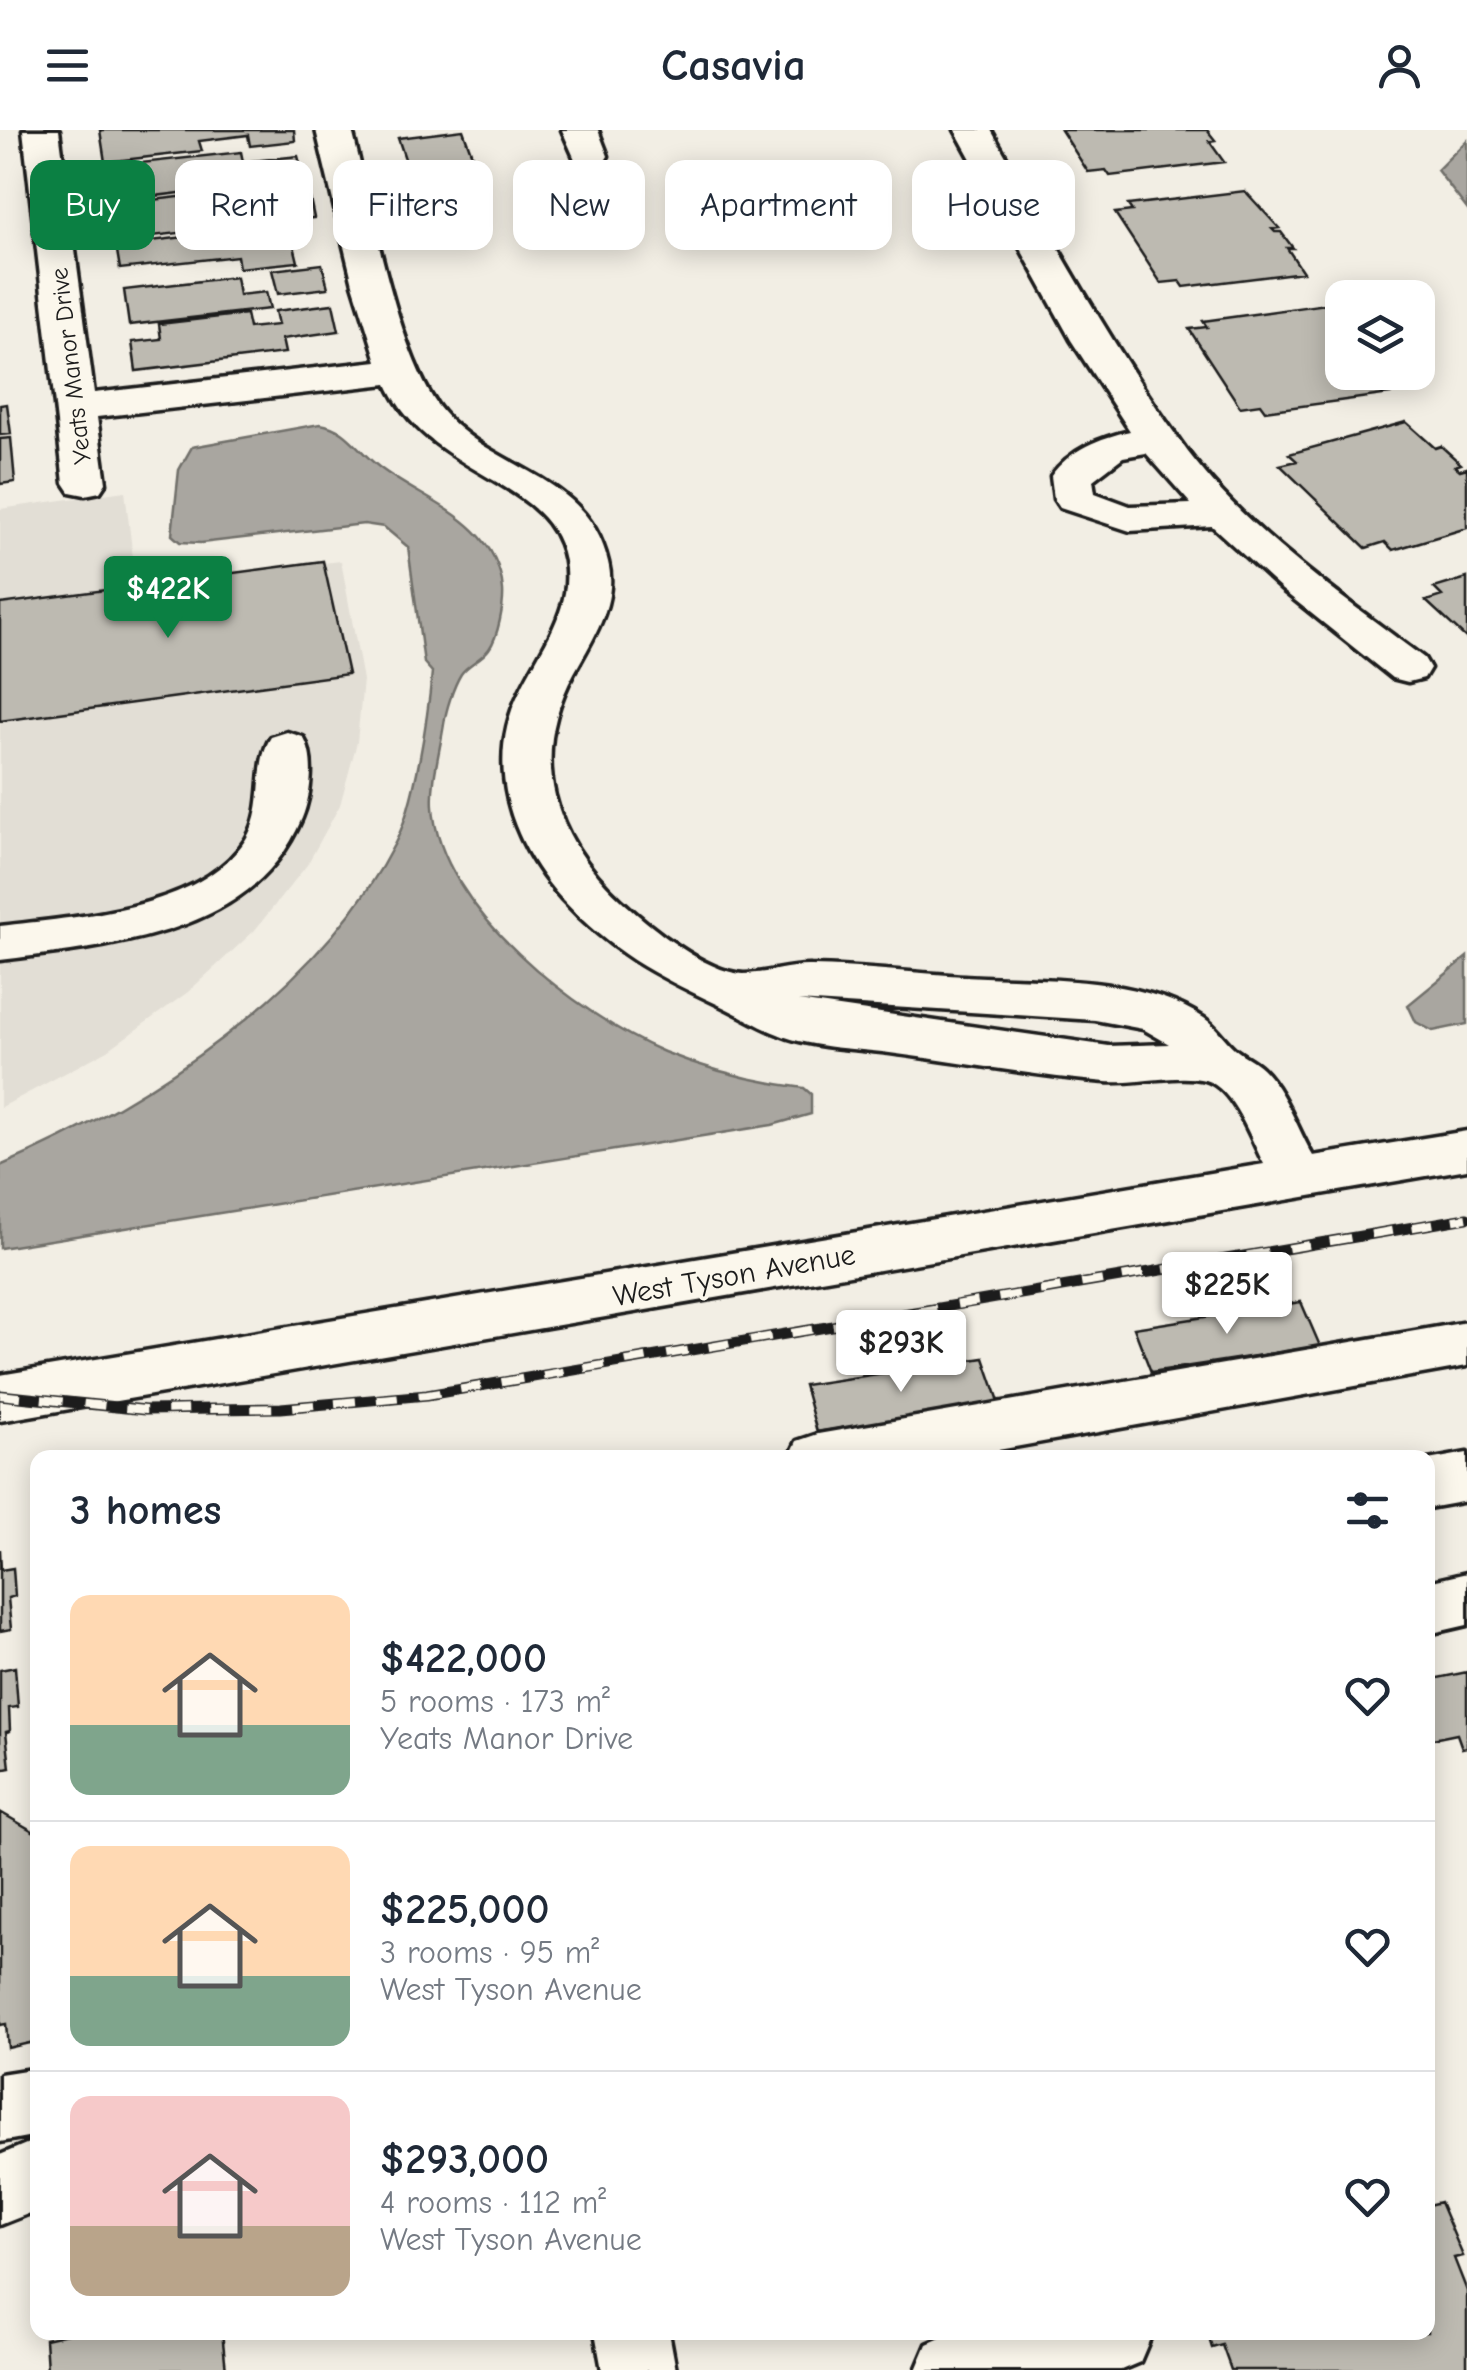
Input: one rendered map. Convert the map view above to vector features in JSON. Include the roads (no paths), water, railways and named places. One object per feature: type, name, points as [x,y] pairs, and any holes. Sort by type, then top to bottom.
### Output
[{"type":"street","name":"Yeats Manor Drive","points":[[41,130],[84,483]]},
{"type":"street","points":[[334,130],[398,371],[429,420],[463,449],[508,469],[540,492],[582,544],[586,611],[535,707],[525,746],[526,788],[534,824],[574,886],[670,963],[796,1022],[1109,1064],[1216,1061]]},
{"type":"street","points":[[973,130],[1133,408],[1222,512],[1298,584],[1408,668]]},
{"type":"street","points":[[76,407],[398,371]]},
{"type":"street","points":[[1158,438],[1110,448],[1072,476],[1075,500],[1108,518],[1147,523],[1222,512]]},
{"type":"street","points":[[0,942],[142,922],[239,881],[285,815],[290,774],[287,747]]},
{"type":"street","points":[[736,992],[806,984],[1095,1002],[1157,1014],[1190,1033],[1216,1061],[1246,1083],[1299,1179]]},
{"type":"street","points":[[1041,1055],[1049,1000]]},
{"type":"street","name":"West Tyson Avenue","points":[[0,1398],[1467,1150]]},
{"type":"street","points":[[864,1450],[1467,1344]]},
{"type":"street","points":[[1435,1483],[1467,1477]]},
{"type":"street","points":[[1435,1606],[1467,1599]]},
{"type":"street","points":[[0,2108],[30,2102]]},
{"type":"street","points":[[0,2190],[30,2177]]},
{"type":"street","points":[[634,2340],[640,2370]]},
{"type":"street","points":[[953,2370],[1095,2340]]},
{"type":"railway","points":[[0,1395],[145,1410],[281,1408],[427,1395],[1467,1218]]}]
